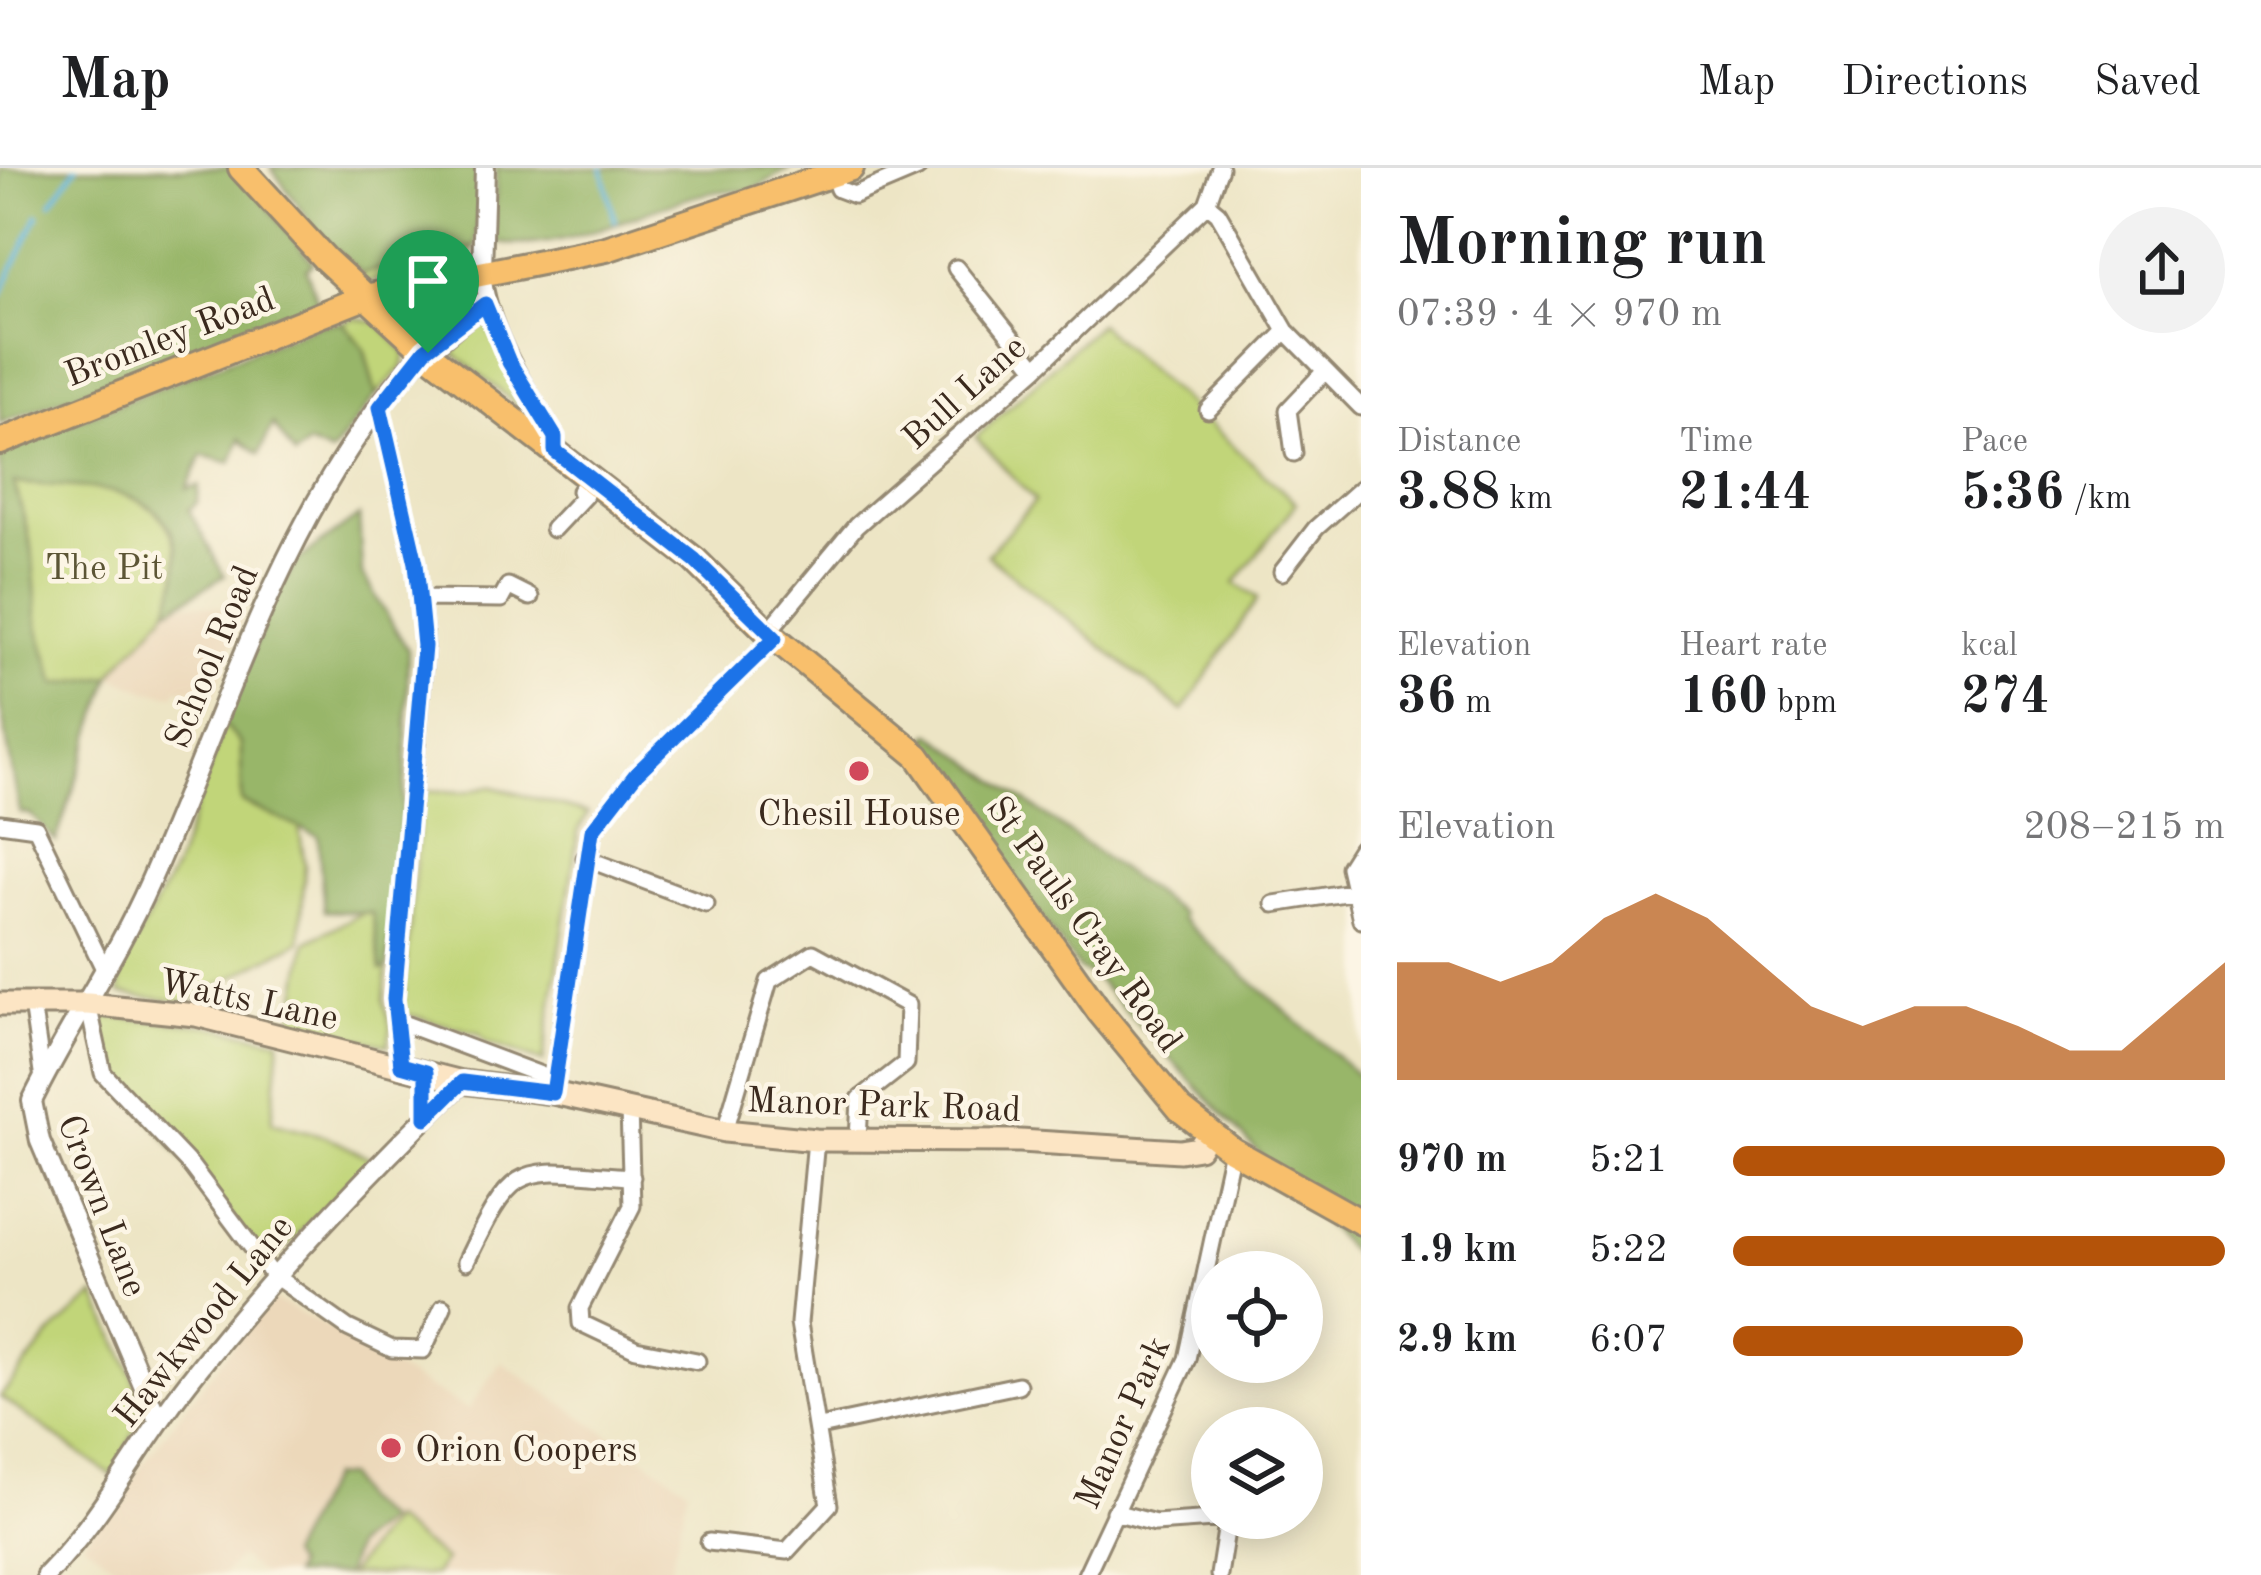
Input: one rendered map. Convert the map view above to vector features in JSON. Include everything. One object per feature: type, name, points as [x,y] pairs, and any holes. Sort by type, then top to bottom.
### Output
[{"type":"main road","name":"St Pauls Cray Road","points":[[242,168],[365,297],[426,352],[695,560],[771,635],[918,756],[1100,1012],[1208,1133],[1361,1222]]},
{"type":"main road","name":"Bromley Road","points":[[0,442],[365,297],[606,248],[842,171]]},
{"type":"main road","name":"Watts Lane","points":[[0,1004],[88,1004],[196,1015],[462,1082],[553,1086]]},
{"type":"main road","name":"Manor Park Road","points":[[553,1086],[629,1110],[725,1131],[817,1140],[1020,1141],[1180,1150],[1199,1148],[1208,1133]]},
{"type":"street","points":[[485,168],[485,304],[509,362],[555,437],[555,451]]},
{"type":"street","points":[[842,171],[838,189],[854,196],[918,168]]},
{"type":"street","points":[[1220,168],[1207,204],[1218,213],[1286,331],[1361,407]]},
{"type":"street","name":"Bull Lane","points":[[553,1086],[592,831],[636,774],[771,635],[856,526],[1036,368],[1207,204]]},
{"type":"street","points":[[956,268],[1036,368]]},
{"type":"street","points":[[426,352],[485,304]]},
{"type":"street","points":[[1208,410],[1286,331]]},
{"type":"street","name":"School Road","points":[[88,1004],[210,748],[264,597],[314,506],[380,407],[426,352]]},
{"type":"street","points":[[1294,453],[1288,410],[1325,371]]},
{"type":"street","points":[[380,407],[422,598],[424,646],[394,999],[401,1065]]},
{"type":"street","points":[[553,529],[585,495],[580,491],[590,477]]},
{"type":"street","points":[[1282,572],[1316,528],[1361,488]]},
{"type":"street","points":[[422,598],[501,598],[508,586],[530,597]]},
{"type":"street","points":[[0,823],[36,828],[105,971]]},
{"type":"street","points":[[1361,848],[1349,867],[1361,920]]},
{"type":"street","points":[[586,858],[706,904]]},
{"type":"street","points":[[1274,904],[1351,892]]},
{"type":"street","points":[[725,1131],[770,981],[813,953],[908,1005],[906,1063],[860,1099],[858,1141]]},
{"type":"street","name":"Crown Lane","points":[[32,1004],[43,1079]]},
{"type":"street","points":[[88,1004],[103,1073],[190,1166],[272,1274],[348,1328],[392,1349],[423,1349],[443,1307]]},
{"type":"street","name":"Crown Lane","points":[[88,1004],[32,1101],[40,1141],[158,1420]]},
{"type":"street","name":"Manor Park Road","points":[[397,1021],[553,1086]]},
{"type":"street","points":[[426,1072],[426,1118]]},
{"type":"street","name":"Hawkwood Lane","points":[[46,1575],[74,1545],[158,1420],[272,1274],[462,1082]]},
{"type":"street","points":[[629,1110],[632,1206],[625,1228],[580,1308],[581,1324],[636,1349],[697,1361]]},
{"type":"street","points":[[709,1542],[787,1551],[829,1505],[799,1324],[817,1140]]},
{"type":"street","name":"Manor Park","points":[[1086,1575],[1186,1359],[1232,1150]]},
{"type":"street","points":[[466,1262],[498,1195],[513,1181],[538,1172],[632,1178]]},
{"type":"street","points":[[819,1427],[1018,1385]]},
{"type":"street","points":[[1114,1512],[1154,1523],[1228,1518],[1220,1575]]},
{"type":"shaded area","points":[[189,603],[244,611],[214,695],[177,688],[175,695],[147,691],[112,676],[167,608]]},
{"type":"shaded area","name":"Orion Coopers","points":[[269,1298],[365,1345],[366,1352],[468,1410],[501,1362],[688,1488],[669,1575],[262,1575],[239,1557],[222,1575],[128,1575],[83,1542]]},
{"type":"green space","points":[[0,168],[236,168],[313,262],[306,269],[319,304],[0,423]]},
{"type":"green space","points":[[271,168],[483,168],[476,246],[362,273],[322,238]]},
{"type":"green space","points":[[496,168],[790,168],[750,192],[695,196],[561,240],[527,244],[494,242]]},
{"type":"green space","points":[[476,246],[463,264],[364,283],[362,273]]},
{"type":"green space","points":[[355,318],[378,323],[406,354],[402,368],[376,395],[364,348],[342,322]]},
{"type":"green space","points":[[483,318],[544,427],[452,352]]},
{"type":"green space","points":[[342,322],[364,348],[376,395],[331,454],[308,444],[295,456],[273,424],[259,454],[240,439],[231,463],[202,455],[187,489],[199,486],[198,501],[189,510],[224,576],[173,607],[167,608],[176,582],[177,553],[170,529],[156,512],[114,492],[14,483],[32,548],[38,627],[56,684],[111,676],[56,841],[30,814],[20,813],[0,703],[0,455],[34,437],[318,325]]},
{"type":"green space","points":[[1099,324],[1296,503],[1235,583],[1258,598],[1183,711],[987,555],[1035,501],[976,437]]},
{"type":"green space","name":"The Pit","points":[[14,482],[115,492],[157,513],[170,531],[177,556],[171,602],[111,676],[56,684],[38,627],[32,548]]},
{"type":"green space","points":[[359,516],[362,574],[408,650],[406,769],[387,969],[381,970],[372,913],[324,911],[318,836],[242,802],[241,744],[224,724],[273,598],[298,560]]},
{"type":"green space","points":[[224,724],[241,744],[242,802],[299,827],[305,865],[300,941],[186,1002],[120,994],[120,970],[175,868]]},
{"type":"green space","points":[[931,733],[1182,914],[1181,919],[1361,1078],[1361,1262],[1094,977],[1080,970],[918,749]]},
{"type":"green space","points":[[490,786],[588,813],[578,832],[543,1062],[486,1042],[478,1033],[402,1013],[422,790],[464,792]]},
{"type":"green space","points":[[393,897],[384,1001],[391,1029],[388,1045],[292,1024],[306,942]]},
{"type":"green space","points":[[96,1016],[205,1025],[280,1040],[272,1122],[325,1136],[372,1159],[270,1263],[114,1076]]},
{"type":"green space","points":[[95,1295],[129,1365],[138,1405],[127,1449],[112,1476],[0,1397],[52,1333]]},
{"type":"green space","points":[[346,1476],[360,1500],[386,1521],[354,1546],[345,1575],[292,1575],[295,1566],[288,1556],[330,1477]]},
{"type":"green space","points":[[391,1520],[445,1560],[434,1575],[348,1575]]},
{"type":"waterway","points":[[51,203],[76,168]]},
{"type":"waterway","points":[[602,168],[615,221]]},
{"type":"waterway","points":[[0,296],[38,215]]},
{"type":"place","name":"Chesil House","points":[[859,771]]},
{"type":"place","name":"Orion Coopers","points":[[391,1448]]},
{"type":"route","points":[[485,304],[509,362],[555,437],[555,451],[695,560],[775,638],[636,774],[592,831],[553,1093],[462,1082],[426,1118],[426,1072],[401,1065],[394,999],[424,646],[422,598],[387,419],[380,407],[399,379],[425,350],[428,353],[485,304]]}]
